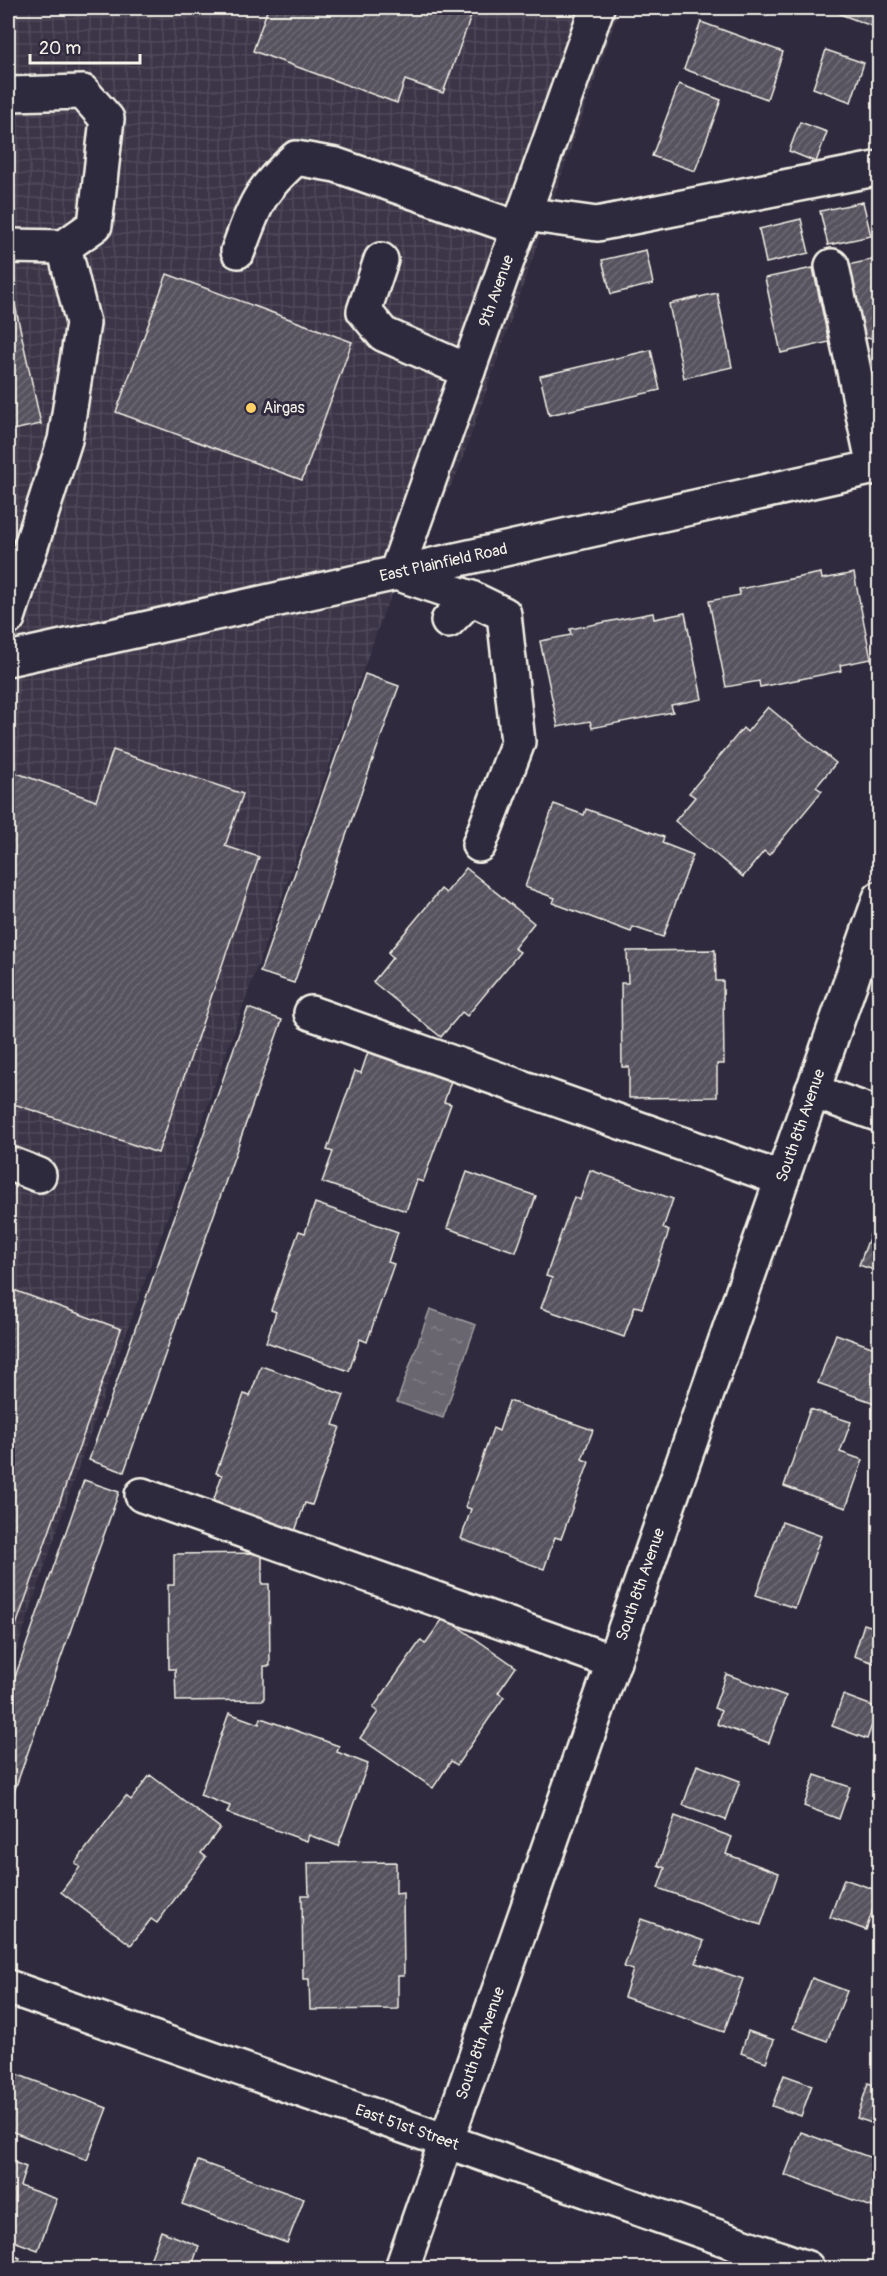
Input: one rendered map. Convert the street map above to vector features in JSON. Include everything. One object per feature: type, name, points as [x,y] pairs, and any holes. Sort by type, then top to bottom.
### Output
[{"type":"street","name":"9th Avenue","points":[[396,573],[597,8]]},
{"type":"street","points":[[8,96],[10,94],[83,92],[107,119],[95,225],[64,247],[8,246]]},
{"type":"street","points":[[238,251],[256,201],[272,180],[297,158],[336,165],[522,222],[597,225],[879,168]]},
{"type":"street","points":[[8,618],[65,440],[83,323],[64,247]]},
{"type":"street","points":[[381,260],[364,311],[383,334],[468,371]]},
{"type":"street","points":[[832,266],[877,466]]},
{"type":"street","name":"East Plainfield Road","points":[[8,659],[877,466]]},
{"type":"street","points":[[396,573],[471,598],[504,614],[518,742],[479,845]]},
{"type":"street","points":[[448,621],[471,598]]},
{"type":"street","name":"South 8th Avenue","points":[[402,2268],[812,1091],[870,960],[879,898]]},
{"type":"street","points":[[311,1012],[782,1179]]},
{"type":"street","points":[[812,1091],[879,1115]]},
{"type":"street","points":[[8,1163],[39,1175]]},
{"type":"street","points":[[142,1495],[614,1662]]},
{"type":"street","name":"East 51st Street","points":[[8,1987],[807,2268]]},
{"type":"shaded area","points":[[8,8],[620,8],[458,472],[385,609],[77,1471],[8,1677]]},
{"type":"water","points":[[430,1309],[476,1325],[443,1418],[397,1402]]},
{"type":"building","points":[[268,8],[474,8],[443,93],[405,80],[397,103],[253,51]]},
{"type":"building","points":[[742,8],[770,8],[767,16]]},
{"type":"building","points":[[842,8],[880,8],[877,28],[840,14]]},
{"type":"building","points":[[701,22],[783,52],[767,99],[684,69]]},
{"type":"building","points":[[826,50],[864,63],[851,102],[813,88]]},
{"type":"building","points":[[679,84],[721,100],[695,171],[652,156]]},
{"type":"building","points":[[800,122],[827,132],[816,162],[789,151]]},
{"type":"building","points":[[863,202],[871,236],[828,245],[820,211]]},
{"type":"building","points":[[801,219],[809,253],[766,263],[759,229]]},
{"type":"building","points":[[646,250],[653,284],[611,294],[602,260]]},
{"type":"building","points":[[880,258],[880,336],[864,339],[848,265]]},
{"type":"building","points":[[813,268],[829,342],[781,353],[765,278]]},
{"type":"building","points":[[8,273],[41,424],[8,431]]},
{"type":"building","points":[[167,274],[352,342],[302,480],[116,412]]},
{"type":"building","points":[[717,293],[732,367],[684,378],[669,304]]},
{"type":"building","points":[[651,350],[660,390],[549,415],[540,376]]},
{"type":"building","points":[[8,520],[15,553],[8,554]]},
{"type":"building","points":[[821,573],[822,579],[854,573],[871,659],[840,665],[841,671],[760,687],[759,681],[726,687],[709,601],[740,595],[739,589]]},
{"type":"building","points":[[653,613],[654,619],[685,613],[702,699],[671,705],[673,712],[592,728],[590,721],[558,727],[540,641],[571,635],[570,629]]},
{"type":"building","points":[[365,674],[399,686],[294,983],[260,972]]},
{"type":"building","points":[[768,707],[836,763],[816,787],[822,791],[769,855],[764,851],[743,877],[675,821],[695,797],[689,793],[743,728],[747,732]]},
{"type":"building","points":[[113,750],[243,794],[225,846],[259,857],[158,1153],[8,1102],[8,782],[11,771],[96,801]]},
{"type":"building","points":[[554,804],[584,815],[586,809],[664,837],[662,843],[693,855],[663,937],[633,927],[631,932],[553,903],[555,898],[525,887]]},
{"type":"building","points":[[466,868],[534,923],[514,948],[520,952],[467,1016],[462,1012],[441,1037],[373,982],[393,957],[388,953],[441,889],[446,893]]},
{"type":"building","points":[[715,950],[716,981],[723,981],[724,1064],[717,1064],[717,1097],[629,1098],[629,1067],[622,1067],[621,983],[628,983],[627,951]]},
{"type":"building","points":[[248,1008],[282,1020],[124,1472],[89,1460]]},
{"type":"building","points":[[371,1043],[454,1072],[444,1102],[451,1104],[423,1182],[417,1180],[406,1211],[322,1182],[333,1152],[327,1150],[355,1071],[361,1073]]},
{"type":"building","points":[[590,1170],[673,1199],[663,1228],[669,1231],[642,1308],[635,1306],[624,1337],[541,1308],[552,1278],[546,1276],[574,1197],[580,1200]]},
{"type":"building","points":[[467,1172],[536,1196],[516,1252],[447,1228]]},
{"type":"building","points":[[315,1203],[398,1232],[388,1262],[394,1264],[367,1342],[360,1339],[349,1371],[266,1342],[276,1312],[271,1310],[299,1231],[305,1233]]},
{"type":"building","points":[[877,1216],[880,1216],[880,1272],[859,1265]]},
{"type":"building","points":[[8,1288],[121,1329],[8,1648]]},
{"type":"building","points":[[836,1334],[880,1350],[880,1405],[818,1383]]},
{"type":"building","points":[[261,1366],[344,1395],[333,1425],[340,1427],[312,1505],[305,1503],[294,1534],[212,1505],[222,1475],[216,1473],[244,1394],[250,1396]]},
{"type":"building","points":[[509,1401],[593,1430],[582,1459],[589,1462],[561,1539],[555,1537],[544,1569],[461,1539],[471,1509],[465,1507],[493,1428],[499,1431]]},
{"type":"building","points":[[810,1409],[851,1422],[840,1452],[863,1460],[846,1508],[784,1486]]},
{"type":"building","points":[[84,1480],[119,1492],[8,1809],[8,1697]]},
{"type":"building","points":[[782,1522],[821,1536],[795,1608],[756,1595]]},
{"type":"building","points":[[262,1553],[262,1584],[269,1584],[270,1666],[264,1666],[264,1700],[176,1701],[175,1669],[169,1669],[168,1585],[174,1585],[174,1554]]},
{"type":"building","points":[[444,1617],[516,1667],[498,1693],[504,1697],[457,1765],[451,1761],[433,1788],[360,1738],[378,1712],[373,1708],[421,1640],[425,1644]]},
{"type":"building","points":[[864,1624],[880,1629],[880,1665],[854,1656]]},
{"type":"building","points":[[726,1674],[786,1696],[769,1743],[717,1724],[721,1711],[714,1708]]},
{"type":"building","points":[[843,1695],[878,1708],[867,1739],[832,1726]]},
{"type":"building","points":[[229,1713],[259,1724],[261,1718],[339,1746],[337,1752],[368,1764],[338,1846],[309,1835],[307,1841],[227,1813],[230,1806],[200,1795]]},
{"type":"building","points":[[697,1765],[740,1781],[726,1820],[683,1805]]},
{"type":"building","points":[[150,1775],[220,1828],[201,1853],[206,1857],[157,1923],[151,1919],[131,1945],[61,1892],[80,1867],[75,1863],[126,1796],[131,1800]]},
{"type":"building","points":[[815,1775],[850,1787],[839,1819],[804,1806]]},
{"type":"building","points":[[675,1816],[732,1837],[726,1854],[779,1873],[761,1925],[658,1888],[665,1868],[658,1865]]},
{"type":"building","points":[[396,1862],[396,1894],[403,1893],[404,1976],[398,1976],[398,2009],[310,2010],[309,1979],[303,1979],[302,1895],[309,1895],[308,1863]]},
{"type":"building","points":[[844,1879],[879,1891],[866,1930],[830,1917]]},
{"type":"building","points":[[641,1919],[704,1941],[696,1963],[743,1979],[724,2032],[624,1997],[633,1970],[624,1967]]},
{"type":"building","points":[[812,1978],[847,1991],[827,2041],[793,2028]]},
{"type":"building","points":[[748,2031],[774,2040],[766,2062],[741,2053]]},
{"type":"building","points":[[8,2071],[107,2108],[87,2160],[8,2130]]},
{"type":"building","points":[[784,2075],[812,2085],[801,2116],[772,2106]]},
{"type":"building","points":[[868,2083],[880,2087],[880,2126],[857,2118]]},
{"type":"building","points":[[801,2132],[880,2161],[880,2210],[785,2175]]},
{"type":"building","points":[[8,2160],[26,2167],[20,2186],[57,2199],[38,2250],[8,2239]]},
{"type":"building","points":[[198,2161],[304,2199],[287,2243],[182,2204]]},
{"type":"building","points":[[161,2231],[199,2246],[191,2268],[147,2268]]},
{"type":"building","points":[[8,2253],[20,2258],[16,2268],[8,2268]]},
{"type":"place","name":"Airgas","points":[[251,408]]}]
